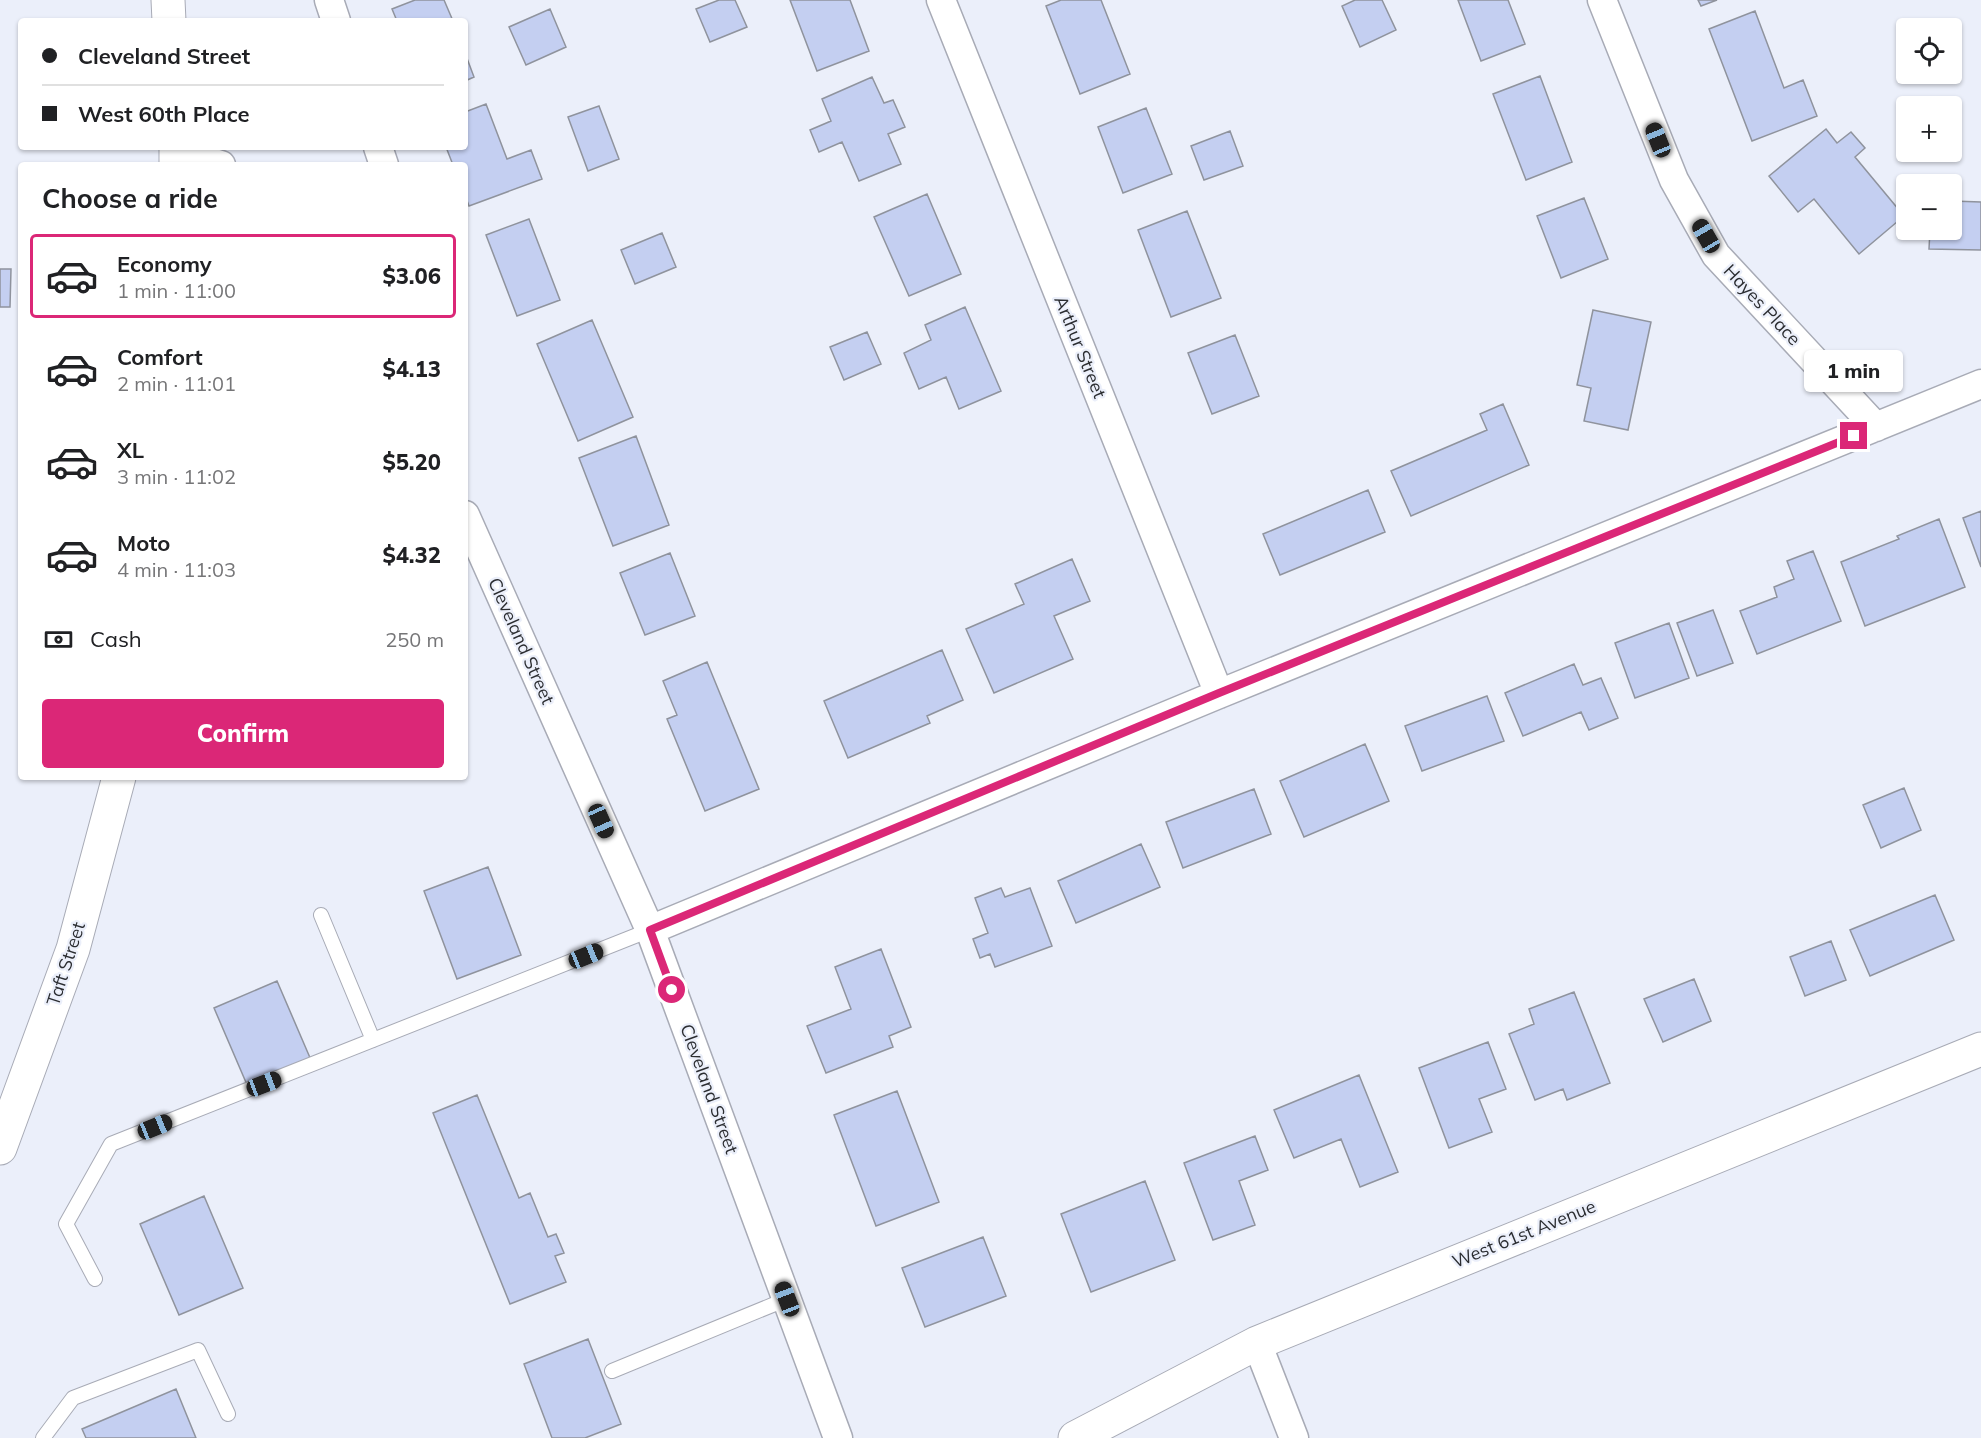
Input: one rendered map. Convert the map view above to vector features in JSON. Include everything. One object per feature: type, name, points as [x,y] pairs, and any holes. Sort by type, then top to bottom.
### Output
[{"type":"main road","points":[[168,0],[169,18]]},
{"type":"main road","name":"Taft Street","points":[[0,1148],[73,949],[118,780]]},
{"type":"main road","name":"West 61st Avenue","points":[[1075,1438],[1257,1343],[1981,1049]]},
{"type":"street","points":[[329,0],[335,18]]},
{"type":"street","name":"Arthur Street","points":[[941,0],[1219,693]]},
{"type":"street","name":"Hayes Place","points":[[1602,0],[1674,180],[1716,255],[1876,427]]},
{"type":"street","points":[[176,154],[208,162]]},
{"type":"street","points":[[650,930],[1219,693],[1981,384]]},
{"type":"street","name":"Cleveland Street","points":[[468,522],[650,930],[838,1438]]},
{"type":"street","points":[[1257,1343],[1294,1438]]},
{"type":"lane","points":[[321,915],[373,1040]]},
{"type":"lane","points":[[95,1279],[66,1224],[111,1144],[650,930]]},
{"type":"lane","points":[[612,1371],[787,1299]]},
{"type":"lane","points":[[43,1438],[73,1398],[198,1350],[228,1414]]},
{"type":"building","points":[[415,0],[444,0],[452,18],[396,18],[392,9]]},
{"type":"building","points":[[719,0],[735,0],[747,27],[710,42],[696,9]]},
{"type":"building","points":[[790,0],[850,0],[869,51],[817,71]]},
{"type":"building","points":[[1061,0],[1101,0],[1130,74],[1080,94],[1046,6]]},
{"type":"building","points":[[1355,0],[1382,0],[1396,30],[1360,47],[1342,6]]},
{"type":"building","points":[[1458,0],[1508,0],[1525,44],[1481,61]]},
{"type":"building","points":[[1698,0],[1717,0],[1701,6]]},
{"type":"building","points":[[550,9],[566,47],[526,65],[509,27]]},
{"type":"building","points":[[1755,11],[1784,88],[1803,80],[1817,116],[1752,141],[1709,29]]},
{"type":"building","points":[[468,61],[474,77],[468,80]]},
{"type":"building","points":[[1540,76],[1572,162],[1526,180],[1493,94]]},
{"type":"building","points":[[872,77],[884,103],[893,100],[905,127],[888,134],[901,164],[859,181],[842,142],[819,152],[810,130],[831,121],[822,99]]},
{"type":"building","points":[[486,104],[507,159],[531,150],[542,179],[469,206],[468,162],[452,162],[447,150],[468,150],[468,111]]},
{"type":"building","points":[[599,106],[619,159],[588,171],[568,117]]},
{"type":"building","points":[[1146,108],[1172,174],[1123,193],[1098,127]]},
{"type":"building","points":[[1826,129],[1837,143],[1851,132],[1865,148],[1855,157],[1896,206],[1896,223],[1859,254],[1814,199],[1798,212],[1769,176]]},
{"type":"building","points":[[1230,131],[1243,166],[1204,180],[1191,146]]},
{"type":"building","points":[[927,194],[961,274],[909,296],[874,217]]},
{"type":"building","points":[[1584,198],[1608,259],[1561,278],[1537,216]]},
{"type":"building","points":[[1962,201],[1981,202],[1981,250],[1929,249],[1929,240],[1962,240]]},
{"type":"building","points":[[1187,211],[1221,298],[1171,317],[1138,230]]},
{"type":"building","points":[[529,219],[560,300],[517,316],[486,235]]},
{"type":"building","points":[[662,233],[676,267],[635,284],[621,250]]},
{"type":"building","points":[[0,269],[11,269],[10,307],[0,307]]},
{"type":"building","points":[[965,307],[1001,391],[959,409],[946,377],[919,389],[904,353],[931,340],[925,325]]},
{"type":"building","points":[[1593,310],[1651,322],[1628,430],[1584,421],[1591,388],[1577,385]]},
{"type":"building","points":[[592,320],[633,417],[578,441],[537,344]]},
{"type":"building","points":[[867,332],[881,364],[844,380],[830,347]]},
{"type":"building","points":[[1235,335],[1259,396],[1212,414],[1188,353]]},
{"type":"building","points":[[1503,404],[1529,465],[1411,516],[1391,471],[1487,430],[1480,414]]},
{"type":"building","points":[[636,436],[669,525],[613,546],[579,458]]},
{"type":"building","points":[[1368,490],[1385,532],[1280,575],[1263,534]]},
{"type":"building","points":[[1981,511],[1981,567],[1963,518]]},
{"type":"building","points":[[1939,519],[1965,587],[1865,626],[1841,562],[1899,539],[1897,536]]},
{"type":"building","points":[[1813,551],[1841,621],[1757,654],[1740,611],[1777,597],[1774,587],[1794,579],[1787,561]]},
{"type":"building","points":[[670,553],[695,616],[645,635],[620,573]]},
{"type":"building","points":[[1072,559],[1090,601],[1054,616],[1073,659],[994,693],[966,629],[1024,604],[1015,584]]},
{"type":"building","points":[[1713,610],[1733,663],[1697,676],[1677,623]]},
{"type":"building","points":[[1669,623],[1689,678],[1635,698],[1615,643]]},
{"type":"building","points":[[942,650],[963,700],[927,716],[930,723],[848,758],[824,701]]},
{"type":"building","points":[[707,662],[759,789],[705,811],[667,719],[677,715],[663,681]]},
{"type":"building","points":[[1574,664],[1583,685],[1601,678],[1618,718],[1589,730],[1581,712],[1523,736],[1505,693]]},
{"type":"building","points":[[1487,696],[1504,741],[1422,771],[1405,726]]},
{"type":"building","points":[[1365,744],[1389,801],[1304,837],[1280,781]]},
{"type":"building","points":[[1904,788],[1921,830],[1881,848],[1863,805]]},
{"type":"building","points":[[1254,789],[1271,834],[1183,868],[1166,822]]},
{"type":"building","points":[[1141,844],[1160,887],[1076,923],[1058,881]]},
{"type":"building","points":[[488,867],[521,955],[457,979],[424,891]]},
{"type":"building","points":[[1001,888],[1005,897],[1030,888],[1052,946],[995,967],[990,954],[980,958],[973,939],[988,933],[975,898]]},
{"type":"building","points":[[1935,895],[1954,940],[1870,976],[1850,930]]},
{"type":"building","points":[[1831,941],[1846,980],[1805,996],[1790,957]]},
{"type":"building","points":[[881,949],[911,1027],[889,1036],[893,1047],[826,1073],[807,1026],[851,1009],[835,967]]},
{"type":"building","points":[[1694,979],[1711,1021],[1663,1042],[1644,999]]},
{"type":"building","points":[[277,981],[314,1067],[251,1094],[214,1008]]},
{"type":"building","points":[[1574,992],[1610,1083],[1567,1100],[1563,1089],[1535,1100],[1509,1034],[1534,1024],[1529,1009]]},
{"type":"building","points":[[1488,1042],[1506,1089],[1479,1099],[1492,1132],[1449,1148],[1419,1068]]},
{"type":"building","points":[[1359,1075],[1398,1172],[1360,1187],[1341,1139],[1294,1158],[1274,1110]]},
{"type":"building","points":[[897,1091],[939,1202],[876,1226],[834,1115]]},
{"type":"building","points":[[477,1095],[519,1198],[530,1193],[548,1237],[556,1234],[564,1253],[555,1256],[566,1282],[510,1304],[433,1113]]},
{"type":"building","points":[[1255,1136],[1268,1170],[1239,1181],[1255,1225],[1213,1240],[1184,1163]]},
{"type":"building","points":[[1145,1181],[1175,1260],[1091,1292],[1061,1214]]},
{"type":"building","points":[[204,1196],[243,1288],[179,1315],[140,1224]]},
{"type":"building","points":[[983,1237],[1006,1296],[925,1327],[902,1268]]},
{"type":"building","points":[[588,1339],[621,1424],[585,1438],[552,1438],[524,1364]]},
{"type":"building","points":[[176,1389],[196,1438],[86,1438],[82,1429]]},
{"type":"route","points":[[672,990],[650,930],[1219,693],[1854,436]]}]
